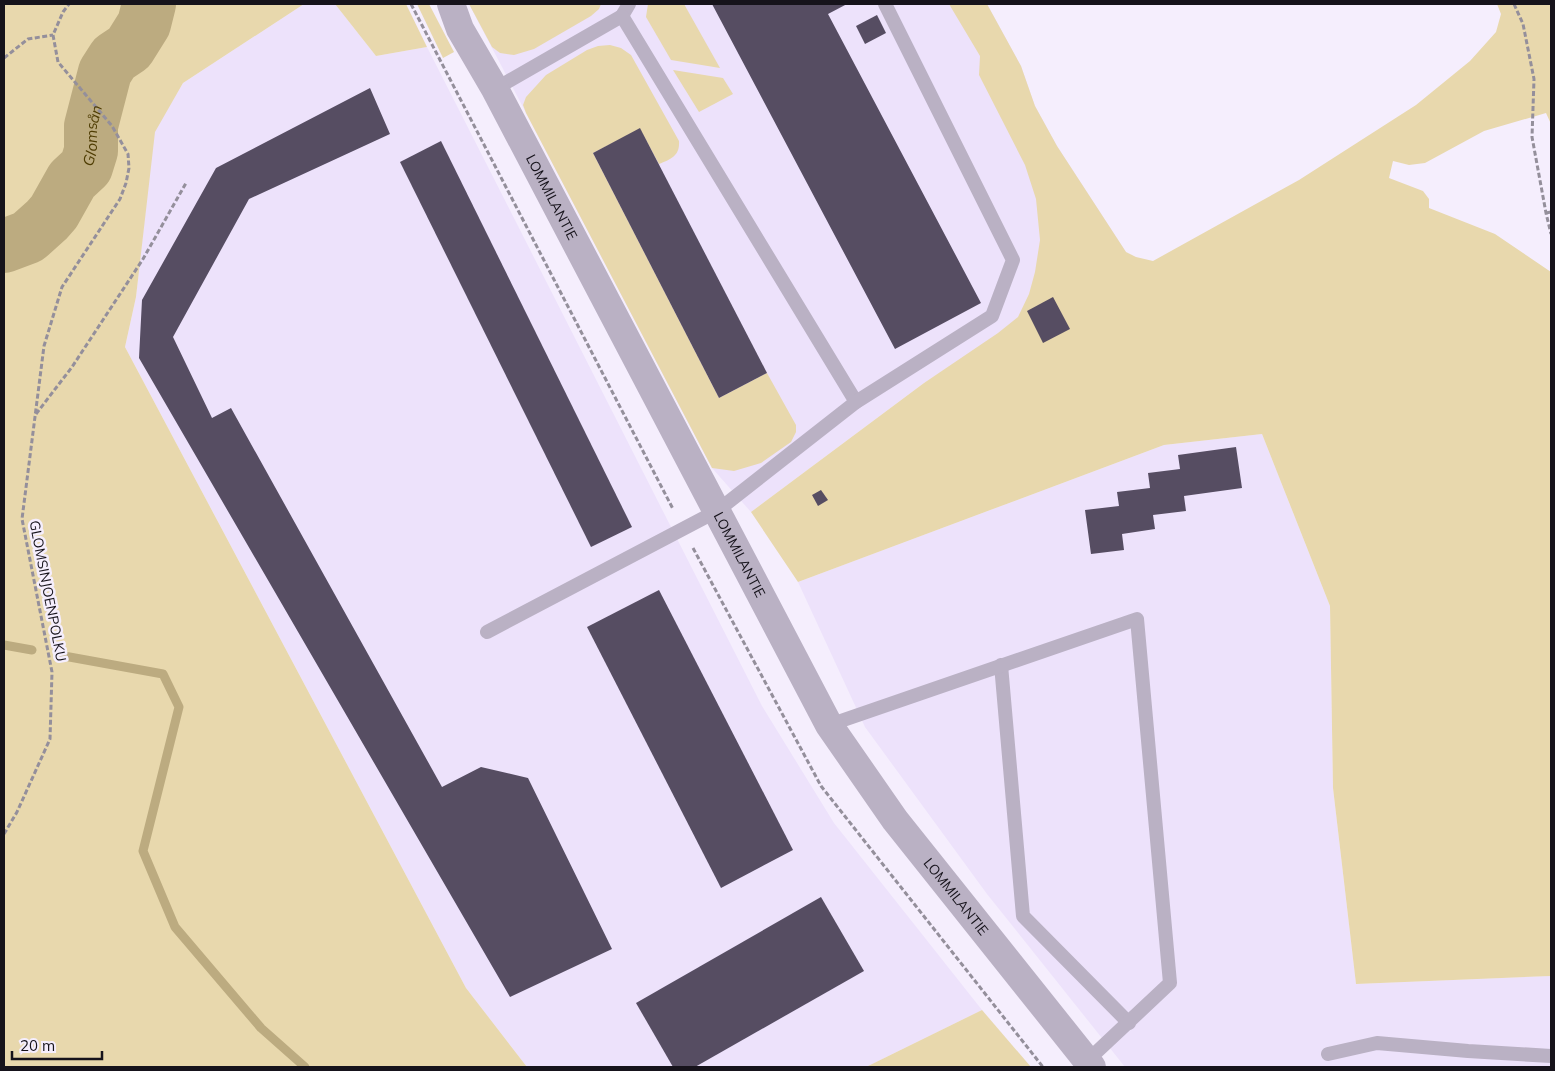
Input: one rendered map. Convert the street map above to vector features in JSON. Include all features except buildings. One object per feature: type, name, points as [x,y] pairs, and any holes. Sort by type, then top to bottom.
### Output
[{"type":"street","name":"LOMMILANTIE","points":[[451,4],[460,29],[495,89],[829,725],[895,820],[1089,1064]]},
{"type":"lane","points":[[487,632],[717,511],[856,402],[992,316],[1013,260],[885,4]]},
{"type":"lane","points":[[495,89],[622,8],[856,402]]},
{"type":"lane","points":[[829,725],[1137,619],[1170,983],[1089,1064]]},
{"type":"lane","points":[[1001,665],[1023,916],[1129,1023]]},
{"type":"lane","points":[[1328,1054],[1377,1043],[1551,1056]]},
{"type":"path","points":[[4,58],[28,39],[53,35],[63,12],[69,4]]},
{"type":"path","points":[[1514,4],[1523,24],[1534,79],[1532,137],[1551,234]]},
{"type":"path","name":"GLOMSINJOENPOLKU","points":[[4,834],[17,812],[50,739],[52,672],[22,519],[44,346],[62,287],[120,199],[129,168],[128,154],[112,126],[58,62],[53,35]]},
{"type":"path","points":[[36,415],[72,366],[137,267],[186,183]]},
{"type":"path","points":[[1546,214],[1551,212]]},
{"type":"shaded area","points":[[5,4],[304,4],[183,83],[155,132],[136,297],[125,347],[466,988],[527,1067],[4,1067]]},
{"type":"shaded area","points":[[304,4],[335,4],[376,56],[427,47],[762,706],[834,823],[982,1010],[866,1067],[527,1067],[466,988],[125,347],[136,297],[154,132],[183,83]]},
{"type":"shaded area","points":[[335,4],[406,4],[427,47],[376,56]]},
{"type":"shaded area","points":[[417,4],[429,4],[454,52],[443,58]]},
{"type":"shaded area","points":[[469,4],[987,4],[1021,66],[1035,106],[1057,146],[1126,252],[924,383],[751,512],[712,468]]},
{"type":"shaded area","points":[[469,4],[601,4],[599,9],[591,16],[534,49],[514,55],[500,53],[492,47]]},
{"type":"shaded area","points":[[648,4],[684,4],[720,68],[671,60],[646,17]]},
{"type":"shaded area","points":[[949,4],[987,4],[1021,66],[1035,106],[1057,146],[1126,252],[1136,257],[1153,261],[1299,180],[1416,105],[1470,61],[1496,32],[1501,14],[1497,4],[1551,4],[1551,124],[1546,113],[1484,131],[1425,163],[1409,165],[1393,161],[1389,178],[1423,191],[1429,199],[1429,208],[1495,234],[1551,272],[1551,976],[1356,984],[1333,788],[1330,606],[1262,434],[1164,445],[798,582],[751,512],[924,383],[998,333],[1018,317],[1029,294],[1040,240],[1036,199],[1025,165],[979,75],[980,56]]},
{"type":"shaded area","points":[[610,45],[621,48],[631,55],[679,141],[679,146],[674,156],[659,164],[640,129],[593,153],[719,398],[767,373],[796,425],[796,432],[791,442],[761,463],[734,471],[712,468],[523,105],[526,97],[546,75],[587,50],[598,46]]},
{"type":"shaded area","points":[[673,70],[723,78],[733,94],[699,112]]},
{"type":"shaded area","points":[[1262,434],[1330,606],[1333,788],[1356,984],[1551,976],[1551,1067],[1125,1067],[987,894],[865,727],[798,582],[1164,445]]},
{"type":"shaded area","points":[[982,1010],[1031,1067],[866,1067]]},
{"type":"waterway","name":"Glomsån","points":[[4,246],[28,237],[47,220],[54,212],[72,180],[86,167],[91,151],[91,126],[105,72],[114,58],[129,48],[144,24],[149,4]]},
{"type":"waterway","points":[[4,645],[32,650]]},
{"type":"waterway","points":[[64,656],[163,674],[179,707],[143,851],[175,927],[261,1028],[305,1067]]}]
